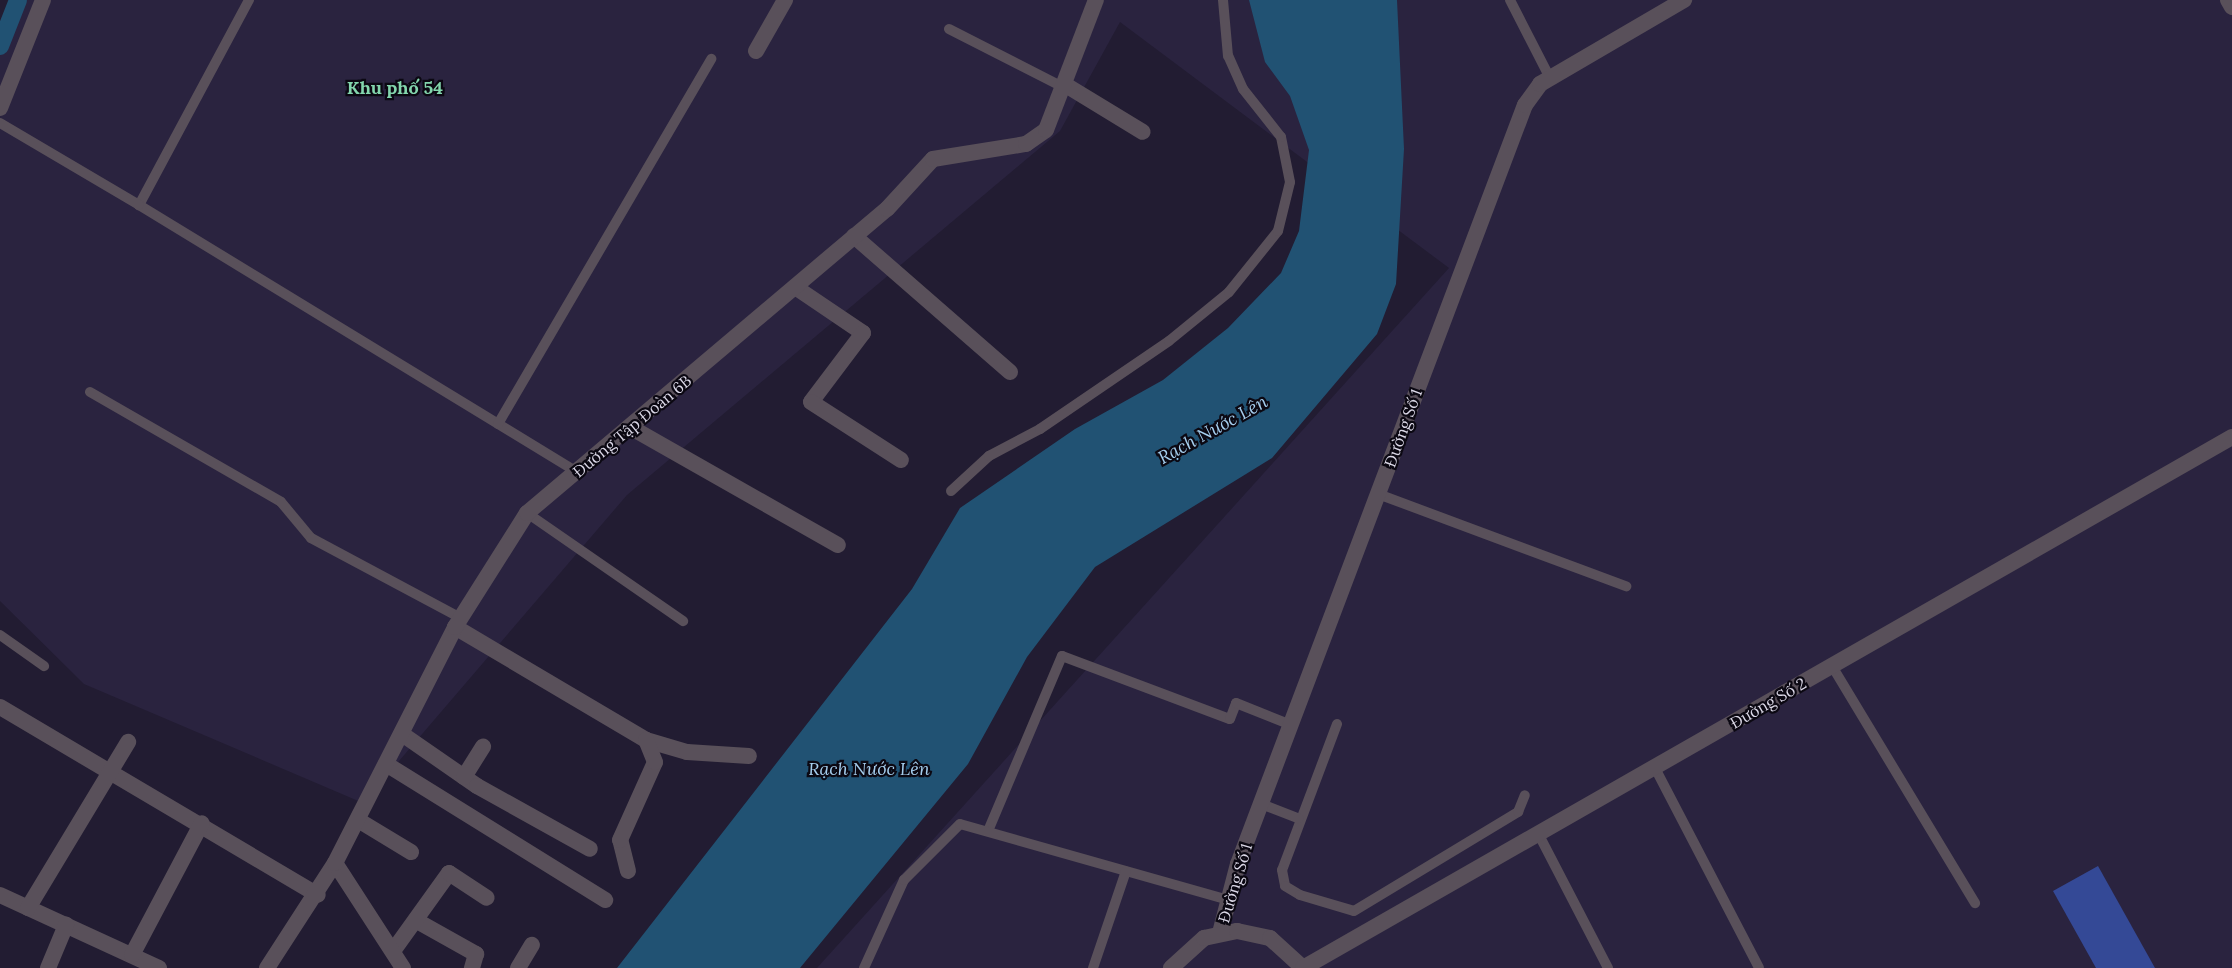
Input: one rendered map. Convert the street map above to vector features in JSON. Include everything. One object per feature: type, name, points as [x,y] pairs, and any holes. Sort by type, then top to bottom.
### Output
[{"type":"street","points":[[0,108],[43,0]]},
{"type":"street","points":[[756,51],[785,0]]},
{"type":"street","name":"Đường Tập Đoàn 6B","points":[[267,968],[318,895],[458,623],[527,513],[854,236],[933,159],[1026,144],[1046,130],[1096,0]]},
{"type":"street","name":"Đường Số 1","points":[[1220,933],[1261,804],[1525,105],[1550,78],[1684,0]]},
{"type":"street","points":[[2228,0],[2232,7]]},
{"type":"street","points":[[1063,86],[1143,132]]},
{"type":"street","points":[[854,236],[1010,372]]},
{"type":"street","points":[[795,287],[863,333],[811,402],[901,460]]},
{"type":"street","points":[[630,427],[838,545]]},
{"type":"street","name":"Đường Số 2","points":[[1303,968],[2232,437]]},
{"type":"street","points":[[458,623],[646,740],[687,752],[749,756]]},
{"type":"street","points":[[0,707],[107,771],[202,823],[318,895]]},
{"type":"street","points":[[402,734],[464,777],[590,849]]},
{"type":"street","points":[[628,871],[620,840],[656,762],[646,740]]},
{"type":"street","points":[[28,908],[107,771],[128,742]]},
{"type":"street","points":[[464,777],[483,746]]},
{"type":"street","points":[[386,764],[605,900]]},
{"type":"street","points":[[358,820],[411,852]]},
{"type":"street","points":[[132,956],[202,823]]},
{"type":"street","points":[[335,863],[403,968]]},
{"type":"street","points":[[393,951],[417,921],[449,873],[487,898]]},
{"type":"street","points":[[0,895],[159,968]]},
{"type":"street","points":[[417,921],[476,954],[472,968]]},
{"type":"street","points":[[48,968],[66,925]]},
{"type":"street","points":[[1171,968],[1190,947],[1220,933],[1270,938],[1303,968]]},
{"type":"street","points":[[518,968],[532,945]]},
{"type":"lane","points":[[139,206],[249,0]]},
{"type":"lane","points":[[951,491],[989,456],[1040,429],[1170,341],[1229,292],[1278,231],[1290,182],[1281,138],[1243,89],[1228,56],[1223,0]]},
{"type":"lane","points":[[1510,0],[1550,78]]},
{"type":"lane","points":[[949,29],[1063,86]]},
{"type":"lane","points":[[498,424],[711,59]]},
{"type":"lane","points":[[0,123],[576,472]]},
{"type":"lane","points":[[90,392],[281,502],[311,538],[458,623]]},
{"type":"lane","points":[[1378,494],[1626,586]]},
{"type":"lane","points":[[527,513],[683,621]]},
{"type":"lane","points":[[0,635],[44,666]]},
{"type":"lane","points":[[988,831],[1062,656],[1230,719],[1236,703],[1291,725]]},
{"type":"lane","points":[[1832,666],[1976,903]]},
{"type":"lane","points":[[1337,724],[1298,819],[1282,870],[1285,886],[1354,911],[1518,812],[1525,795]]},
{"type":"lane","points":[[1655,768],[1759,968]]},
{"type":"lane","points":[[1261,804],[1298,819]]},
{"type":"lane","points":[[864,968],[904,880],[960,824],[1229,900]]},
{"type":"lane","points":[[1539,835],[1608,968]]},
{"type":"lane","points":[[1093,968],[1126,871]]},
{"type":"shaded area","points":[[11,0],[2232,0],[2232,968],[817,968],[1449,268],[1120,22],[1060,131],[627,495],[363,803],[84,684],[0,601],[0,28]]},
{"type":"water","name":"Rạch Nước Lên","points":[[1249,0],[1397,0],[1404,149],[1396,284],[1377,334],[1272,458],[1095,567],[1027,657],[968,764],[800,968],[617,968],[912,589],[960,508],[1075,429],[1163,380],[1228,328],[1281,273],[1299,231],[1309,150],[1290,96],[1265,62]]},
{"type":"building","points":[[2098,866],[2155,968],[2096,968],[2053,891]]},
{"type":"waterway","points":[[0,46],[18,0]]},
{"type":"district","name":"Khu phố 54","points":[[395,88]]}]
